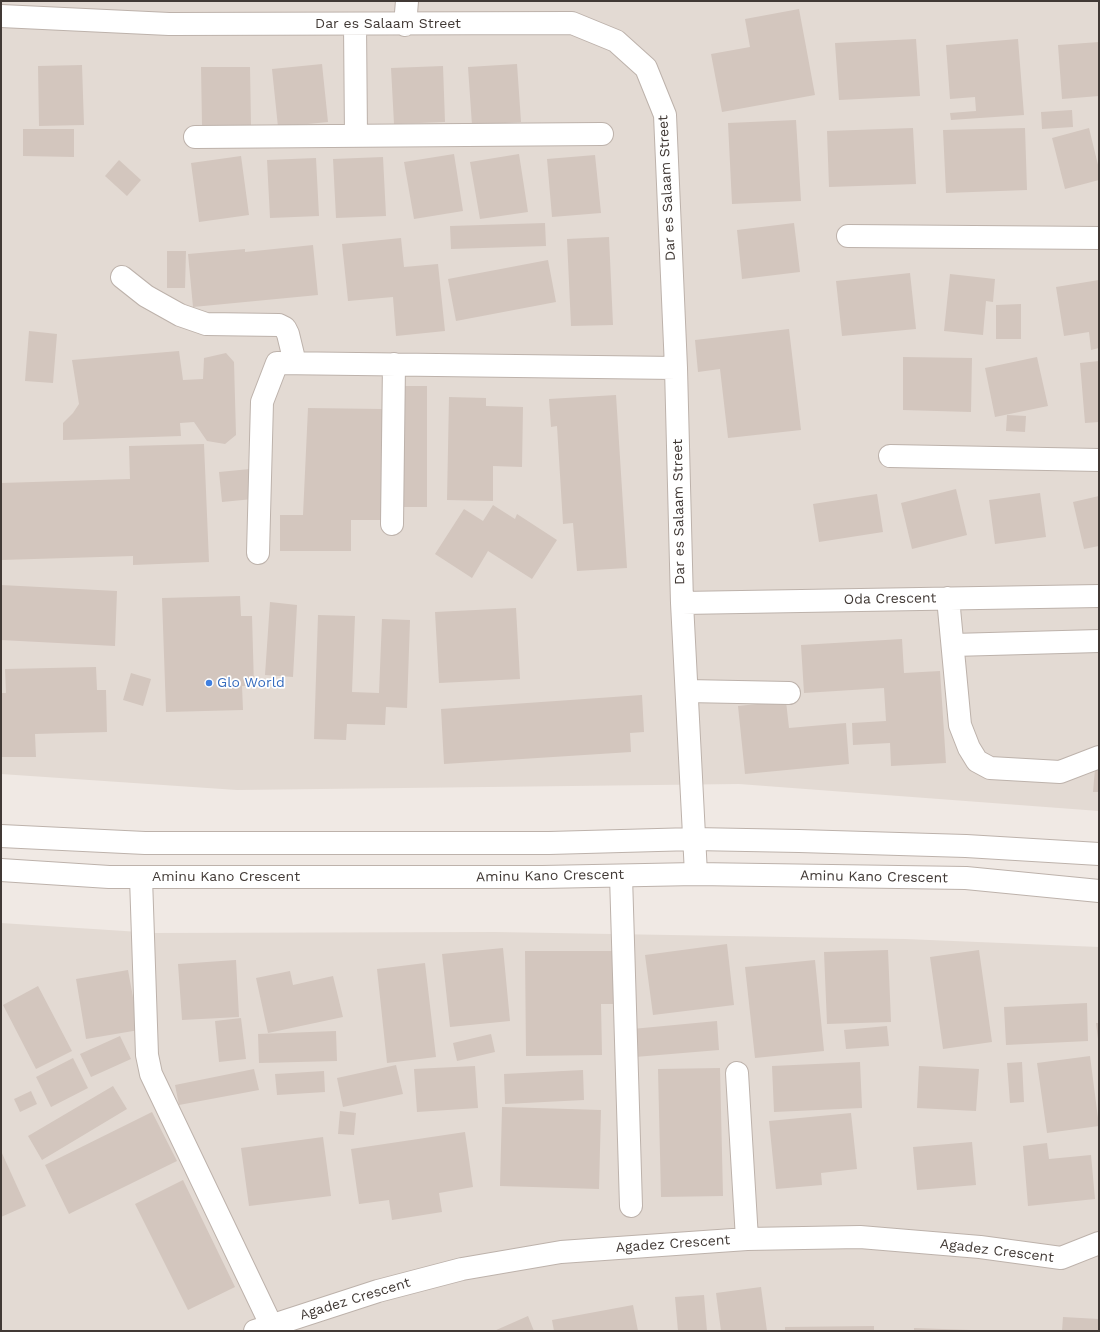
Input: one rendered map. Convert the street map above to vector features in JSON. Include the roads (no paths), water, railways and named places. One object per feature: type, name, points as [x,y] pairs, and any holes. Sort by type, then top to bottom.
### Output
[{"type":"street","points":[[406,25],[407,1]]},
{"type":"street","name":"Dar es Salaam Street","points":[[1,16],[169,24],[406,25],[572,23],[616,41],[646,68],[665,114],[676,368],[682,603],[696,874]]},
{"type":"street","points":[[355,24],[356,136]]},
{"type":"street","points":[[196,137],[602,134]]},
{"type":"street","points":[[848,236],[1099,238]]},
{"type":"street","points":[[122,277],[146,296],[180,315],[206,324],[279,325],[285,328],[288,334],[295,363]]},
{"type":"street","points":[[258,553],[262,402],[277,363],[676,368]]},
{"type":"street","points":[[392,524],[394,364]]},
{"type":"street","points":[[890,456],[1099,460]]},
{"type":"street","name":"Oda Crescent","points":[[682,603],[1099,596]]},
{"type":"street","points":[[948,598],[960,725],[969,748],[977,760],[990,768],[1060,772],[1099,757]]},
{"type":"street","points":[[953,645],[1099,641]]},
{"type":"street","points":[[686,691],[789,693]]},
{"type":"street","points":[[1,836],[145,842],[549,843],[694,839],[966,846],[1099,854]]},
{"type":"street","name":"Aminu Kano Crescent","points":[[1,870],[109,878],[621,876],[696,874],[966,878],[1099,891]]},
{"type":"street","points":[[621,876],[631,1206]]},
{"type":"street","points":[[141,878],[147,1055],[151,1074],[267,1329]]},
{"type":"street","points":[[737,1073],[747,1239]]},
{"type":"street","name":"Agadez Crescent","points":[[267,1329],[378,1291],[462,1269],[561,1252],[747,1239],[860,1237],[980,1248],[1061,1258],[1099,1243]]},
{"type":"place","name":"Glo World","points":[[209,683]]}]
